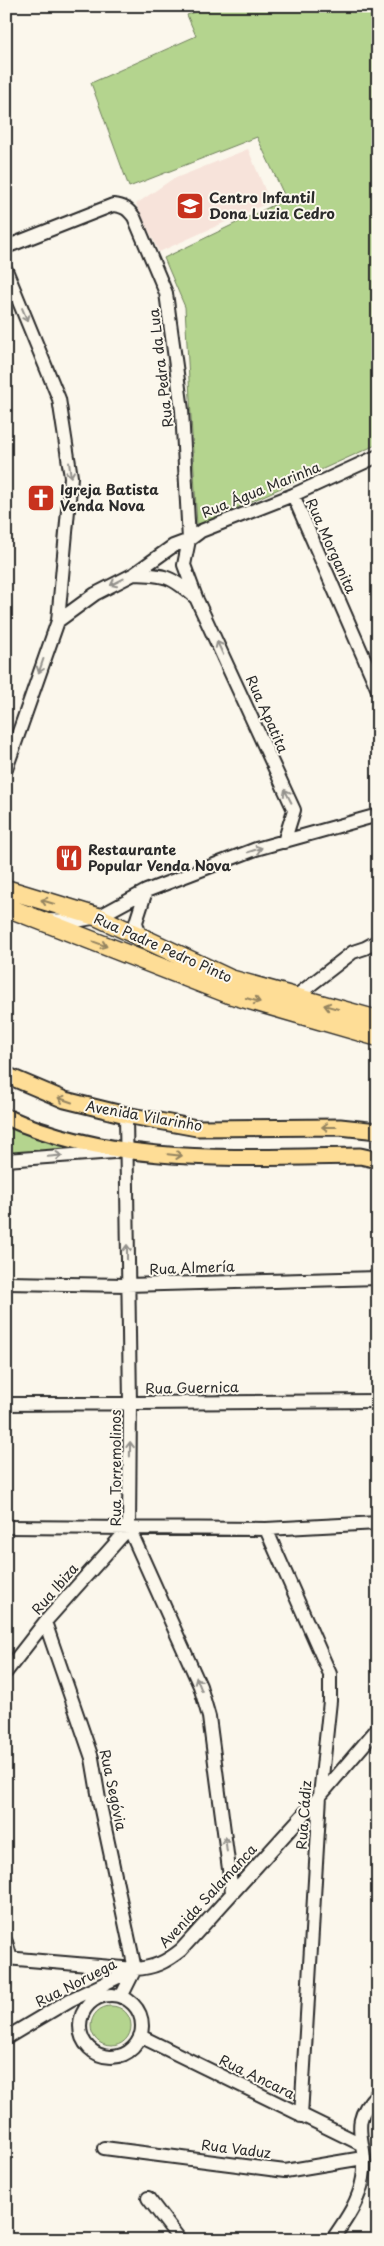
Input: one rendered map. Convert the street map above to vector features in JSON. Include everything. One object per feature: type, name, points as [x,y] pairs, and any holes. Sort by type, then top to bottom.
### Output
[{"type":"highway","name":"Rua Padre Pedro Pinto","points":[[6,889],[98,917],[230,980],[378,1020]]},
{"type":"highway","name":"Rua Padre Pedro Pinto","points":[[6,907],[229,994],[378,1037]]},
{"type":"main road","name":"Avenida Vilarinho","points":[[10,1077],[64,1100],[126,1115],[197,1128],[340,1127],[378,1131]]},
{"type":"main road","points":[[6,1117],[78,1142],[126,1150],[196,1157],[360,1156],[378,1160]]},
{"type":"street","name":"Rua Pedra da Lua","points":[[6,246],[113,205],[122,206],[129,210],[134,217],[166,293],[182,410],[189,540]]},
{"type":"street","points":[[6,270],[59,399],[71,476],[58,621],[6,769]]},
{"type":"street","name":"Rua Água Marinha","points":[[58,621],[95,594],[134,574],[173,546],[189,540],[201,531],[293,495],[378,456]]},
{"type":"street","name":"Rua Morganita","points":[[293,495],[378,690]]},
{"type":"street","name":"Rua Apatita","points":[[189,540],[184,565],[197,600],[294,810],[284,842]]},
{"type":"street","name":"Rua Apatita","points":[[134,574],[164,575],[183,587],[197,600]]},
{"type":"street","points":[[34,919],[76,921],[98,917],[146,891],[256,849],[378,815]]},
{"type":"street","points":[[140,937],[136,922],[146,891]]},
{"type":"street","points":[[295,997],[353,952],[378,941]]},
{"type":"street","name":"Rua Torremolinos","points":[[126,1115],[130,1404],[129,1528],[200,1686],[209,1717],[232,1892]]},
{"type":"street","points":[[6,1160],[126,1150]]},
{"type":"street","name":"Rua Almería","points":[[6,1283],[127,1285],[378,1278]]},
{"type":"street","name":"Rua Guernica","points":[[6,1404],[378,1401]]},
{"type":"street","points":[[6,1527],[266,1529],[378,1523]]},
{"type":"street","name":"Rua Ibiza","points":[[6,1672],[45,1622],[129,1528]]},
{"type":"street","name":"Rua Cádiz","points":[[266,1529],[330,1674],[330,1701],[320,1796],[301,2116]]},
{"type":"street","name":"Rua Segóvia","points":[[45,1622],[92,1758],[100,1805],[135,1969]]},
{"type":"street","name":"Avenida Salamanca","points":[[9,1959],[135,1969],[151,1968],[169,1960],[181,1950],[320,1796],[378,1728]]},
{"type":"street","points":[[6,1942],[9,1959]]},
{"type":"street","points":[[121,1997],[135,1969]]},
{"type":"street","name":"Rua Noruega","points":[[6,2038],[70,2000],[135,1969]]},
{"type":"street","points":[[102,1996],[121,1997],[130,2001],[136,2008],[142,2027],[140,2036],[135,2046],[122,2054],[106,2057],[96,2054],[82,2038],[80,2028],[81,2017],[93,2001],[102,1996]]},
{"type":"street","points":[[70,2000],[86,2008]]},
{"type":"street","name":"Rua Ancara","points":[[140,2036],[361,2144]]},
{"type":"street","points":[[332,2240],[355,2205],[364,2178],[364,2158],[359,2119],[366,2105],[378,2093]]},
{"type":"street","name":"Rua Vaduz","points":[[104,2148],[285,2170],[364,2158]]},
{"type":"street","points":[[148,2198],[180,2240]]},
{"type":"shaded area","points":[[248,149],[270,202],[159,252],[136,204],[171,180]]},
{"type":"green space","points":[[208,6],[378,6],[378,444],[197,526],[185,307],[164,258],[286,199],[257,137],[129,187],[91,83],[196,36],[187,15]]},
{"type":"green space","points":[[6,1125],[109,1150],[6,1157]]},
{"type":"green space","points":[[111,2006],[122,2009],[128,2015],[131,2026],[128,2037],[122,2043],[111,2046],[100,2043],[94,2037],[91,2026],[94,2015],[100,2009]]},
{"type":"place","name":"Centro Infantil Dona Luzia Cedro","points":[[190,206]]},
{"type":"place","name":"Igreja Batista Venda Nova","points":[[41,498]]},
{"type":"place","name":"Restaurante Popular Venda Nova","points":[[69,858]]}]
